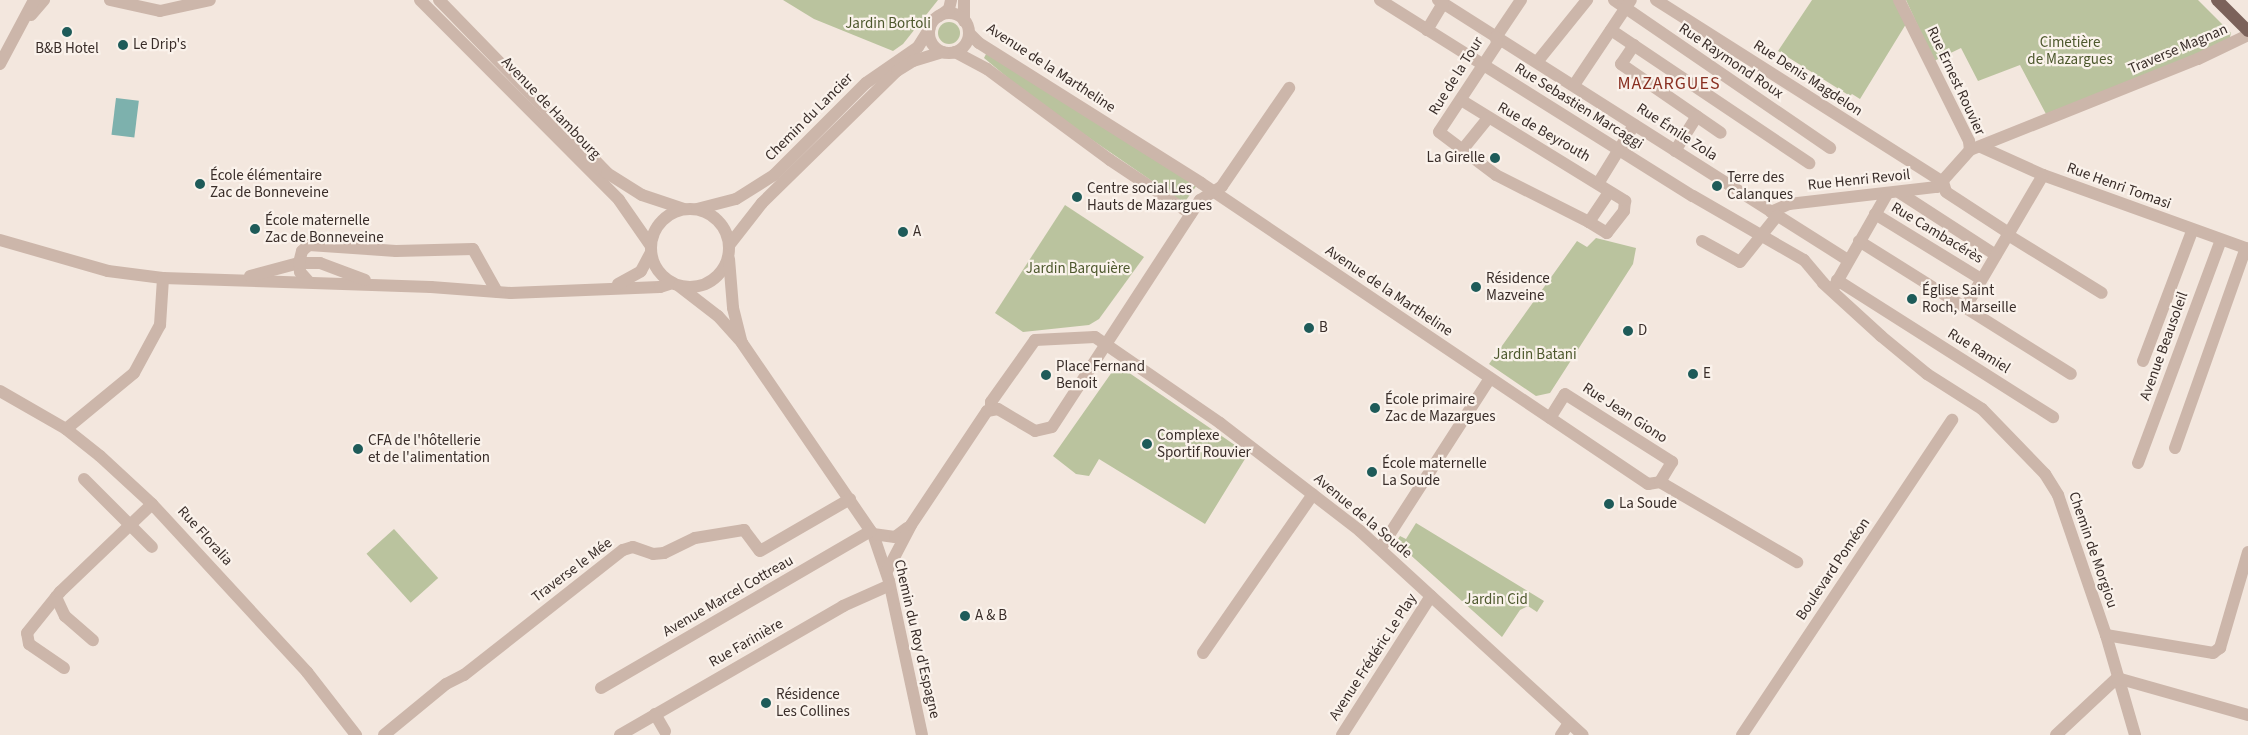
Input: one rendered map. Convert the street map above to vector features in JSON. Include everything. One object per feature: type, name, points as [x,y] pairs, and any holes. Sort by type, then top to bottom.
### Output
[{"type":"main road","points":[[2218,0],[2248,33]]},
{"type":"street","points":[[0,64],[23,25],[34,0]]},
{"type":"street","points":[[23,25],[44,0]]},
{"type":"street","points":[[110,0],[152,10],[210,0]]},
{"type":"street","name":"Avenue de Hambourg","points":[[420,0],[619,200],[651,249]]},
{"type":"street","name":"Avenue de Hambourg","points":[[439,0],[607,173],[642,195],[684,209]]},
{"type":"street","points":[[951,0],[948,9],[938,17],[930,28],[932,43],[1001,79],[1110,160],[1191,214]]},
{"type":"street","points":[[949,52],[965,45],[967,27],[964,0]]},
{"type":"street","name":"Rue Sebastien Marcaggi","points":[[1380,0],[1618,149],[1764,234]]},
{"type":"street","name":"Rue de la Tour","points":[[1463,148],[1439,132],[1497,44],[1496,37],[1521,0]]},
{"type":"street","points":[[1537,62],[1588,0]]},
{"type":"street","name":"Rue Raymond Roux","points":[[1614,0],[1628,4],[1830,148]]},
{"type":"street","name":"Rue Denis Magdelon","points":[[1656,0],[1923,172],[1943,182]]},
{"type":"street","name":"Rue Ernest Rouvier","points":[[1899,0],[1969,141],[1975,148]]},
{"type":"street","points":[[1427,30],[1440,2]]},
{"type":"street","name":"Rue Émile Zola","points":[[1440,2],[1848,260]]},
{"type":"street","points":[[1574,85],[1628,4]]},
{"type":"street","points":[[938,17],[949,14],[967,27]]},
{"type":"street","name":"Avenue de la Martheline","points":[[967,27],[979,43],[1212,192],[1648,484],[1660,482],[1797,562]]},
{"type":"street","name":"Chemin du Lancier","points":[[698,210],[736,199],[774,175],[866,83],[918,47],[930,28]]},
{"type":"street","points":[[1611,30],[1809,163]]},
{"type":"street","name":"Traverse Magnan","points":[[1975,148],[2025,126],[2209,54],[2248,33]]},
{"type":"street","points":[[1634,45],[1621,64],[1721,133]]},
{"type":"street","name":"Chemin du Lancier","points":[[729,250],[762,203],[897,70],[914,61],[949,52]]},
{"type":"street","points":[[886,572],[912,525],[991,409],[1002,411],[1035,432],[1052,427],[1104,344],[1200,200],[1222,186],[1289,88]]},
{"type":"street","name":"Rue de Beyrouth","points":[[1461,100],[1488,118],[1599,182],[1609,192],[1625,202],[1624,211],[1607,234],[1588,222]]},
{"type":"street","points":[[1675,151],[1697,116]]},
{"type":"street","points":[[1488,118],[1463,148],[1496,175],[1588,222],[1609,192]]},
{"type":"street","points":[[1599,182],[1634,125]]},
{"type":"street","name":"Rue Henri Revoil","points":[[1774,214],[1789,204],[1921,190],[1943,182],[1975,148]]},
{"type":"street","name":"Rue Henri Tomasi","points":[[1975,148],[2247,249]]},
{"type":"street","name":"Rue Henri Revoil","points":[[1921,190],[1925,181],[1923,172]]},
{"type":"street","points":[[1965,308],[2044,175]]},
{"type":"street","points":[[1943,182],[1946,192],[2008,234],[2102,293]]},
{"type":"street","points":[[1900,193],[1996,255]]},
{"type":"street","points":[[1835,286],[1887,194]]},
{"type":"street","points":[[605,288],[631,279],[641,271],[661,222],[684,209],[698,210],[719,222],[729,250],[733,308],[742,342]]},
{"type":"street","points":[[1702,241],[1740,262],[1764,234],[1774,214]]},
{"type":"street","name":"Rue Cambacérès","points":[[1875,214],[1982,279]]},
{"type":"street","points":[[2143,361],[2192,230]]},
{"type":"street","name":"Chemin de Morgiou","points":[[1764,234],[1804,260],[1835,286],[1927,374],[1982,409],[2045,474],[2069,522],[2136,735]]},
{"type":"street","points":[[0,240],[108,272],[163,278],[326,282],[497,292],[676,285],[692,288],[716,278],[729,250]]},
{"type":"street","name":"Avenue Beausoleil","points":[[2138,463],[2221,240]]},
{"type":"street","points":[[1859,241],[2071,374]]},
{"type":"street","points":[[309,282],[300,272],[299,263],[302,251],[309,245],[336,248],[473,249],[497,292]]},
{"type":"street","points":[[326,282],[334,280],[340,269],[340,257],[336,248]]},
{"type":"street","points":[[651,249],[658,271],[718,316],[742,342],[850,499]]},
{"type":"street","points":[[2175,448],[2247,249]]},
{"type":"street","points":[[235,279],[299,263],[320,263],[381,285]]},
{"type":"street","points":[[66,429],[134,373],[160,325],[163,278]]},
{"type":"street","name":"Rue Ramiel","points":[[1835,286],[2053,417]]},
{"type":"street","name":"Avenue de la Soude","points":[[991,409],[991,402],[1029,345],[1035,340],[1095,337],[1220,423],[1313,494],[1380,549],[1583,735]]},
{"type":"street","points":[[1380,549],[1490,378]]},
{"type":"street","name":"Rue Floralia","points":[[0,391],[66,429],[100,456],[152,504],[308,672],[356,735]]},
{"type":"street","name":"Rue Jean Giono","points":[[1550,418],[1565,394],[1672,462],[1660,482]]},
{"type":"street","name":"Boulevard Poméon","points":[[1742,735],[1952,420]]},
{"type":"street","points":[[84,479],[132,524],[152,547]]},
{"type":"street","points":[[1203,653],[1313,494]]},
{"type":"street","name":"Chemin du Roy d'Espagne","points":[[850,499],[872,533],[890,585],[922,735]]},
{"type":"street","name":"Traverse le Mée","points":[[384,735],[623,550],[633,547],[653,554],[664,553],[695,538],[744,530],[760,551],[850,499]]},
{"type":"street","points":[[64,668],[26,638],[27,633],[56,597],[152,504]]},
{"type":"street","points":[[872,533],[895,537],[912,525]]},
{"type":"street","name":"Avenue Marcel Cottreau","points":[[601,688],[872,533]]},
{"type":"street","points":[[2106,635],[2213,653],[2220,648],[2248,552]]},
{"type":"street","name":"Rue Farinière","points":[[620,735],[843,606],[890,585]]},
{"type":"street","name":"Avenue Frédéric Le Play","points":[[1342,735],[1431,596]]},
{"type":"street","points":[[56,597],[65,616],[93,640]]},
{"type":"street","points":[[2056,735],[2117,678],[2248,715]]},
{"type":"street","points":[[655,714],[665,731]]},
{"type":"street","points":[[1561,735],[1569,723]]},
{"type":"green space","name":"Jardin Bortoli","points":[[783,0],[938,0],[903,44],[893,51],[814,19]]},
{"type":"green space","points":[[1812,0],[1894,0],[1906,24],[1860,99],[1852,94],[1850,96],[1778,51]]},
{"type":"green space","name":"Cimetière de Mazargues","points":[[1906,0],[2198,0],[2231,33],[2229,41],[2046,114],[2020,65],[1978,81],[1961,48],[1934,61]]},
{"type":"green space","points":[[949,22],[957,25],[960,33],[957,41],[949,44],[941,41],[938,33],[941,25]]},
{"type":"green space","points":[[987,52],[1197,185],[1184,203],[1037,102],[984,58]]},
{"type":"green space","name":"Jardin Barquière","points":[[1065,205],[1144,257],[1099,319],[1089,325],[1023,332],[995,313]]},
{"type":"green space","name":"Jardin Batani","points":[[1596,238],[1636,248],[1633,264],[1550,393],[1536,396],[1489,364],[1577,241],[1587,247]]},
{"type":"green space","name":"Complexe Sportif Rouvier","points":[[1122,368],[1248,454],[1205,524],[1099,459],[1089,476],[1076,474],[1053,456],[1112,372]]},
{"type":"green space","name":"Jardin Cid","points":[[1416,523],[1544,601],[1537,612],[1528,606],[1520,610],[1502,637],[1396,542],[1400,536],[1406,539]]},
{"type":"green space","points":[[394,529],[438,578],[411,603],[367,554]]},
{"type":"water","points":[[116,98],[139,101],[134,138],[111,135]]},
{"type":"place","name":"B&B Hotel","points":[[67,32]]},
{"type":"place","name":"Le Drip's","points":[[123,45]]},
{"type":"place","name":"La Girelle","points":[[1495,158]]},
{"type":"place","name":"École élémentaire Zac de Bonneveine","points":[[200,184]]},
{"type":"place","name":"Terre des Calanques","points":[[1717,186]]},
{"type":"place","name":"Centre social Les Hauts de Mazargues","points":[[1077,197]]},
{"type":"place","name":"École maternelle Zac de Bonneveine","points":[[255,229]]},
{"type":"place","name":"A","points":[[903,232]]},
{"type":"place","name":"Résidence Mazveine","points":[[1476,287]]},
{"type":"place","name":"Église Saint Roch, Marseille","points":[[1912,299]]},
{"type":"place","name":"B","points":[[1309,328]]},
{"type":"place","name":"D","points":[[1628,331]]},
{"type":"place","name":"E","points":[[1693,374]]},
{"type":"place","name":"Place Fernand Benoit","points":[[1046,375]]},
{"type":"place","name":"École primaire Zac de Mazargues","points":[[1375,408]]},
{"type":"place","name":"Complexe Sportif Rouvier","points":[[1147,444]]},
{"type":"place","name":"CFA de l'hôtellerie et de l'alimentation","points":[[358,449]]},
{"type":"place","name":"École maternelle La Soude","points":[[1372,472]]},
{"type":"place","name":"La Soude","points":[[1609,504]]},
{"type":"place","name":"A & B","points":[[965,616]]},
{"type":"place","name":"Résidence Les Collines","points":[[766,703]]},
{"type":"district","name":"MAZARGUES","points":[[1669,84]]}]
